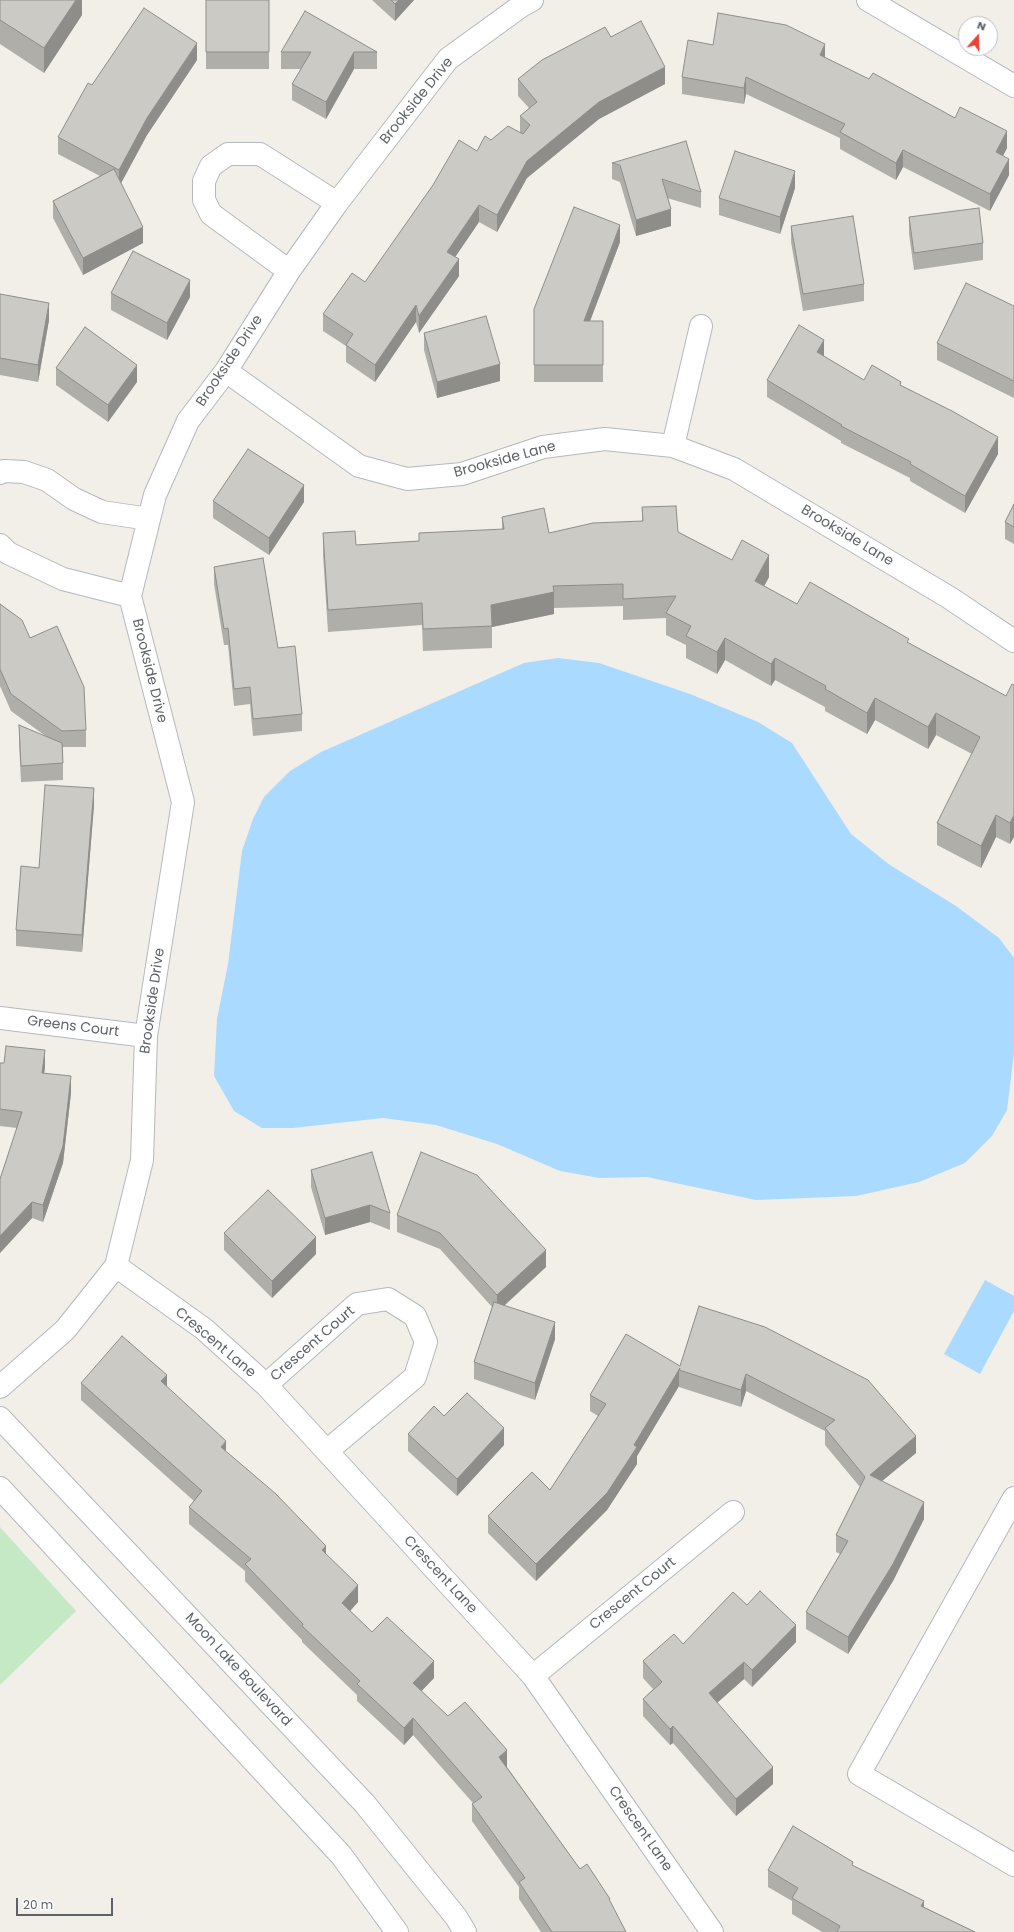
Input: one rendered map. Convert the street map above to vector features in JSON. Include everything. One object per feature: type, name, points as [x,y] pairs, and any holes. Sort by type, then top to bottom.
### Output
[{"type":"street","points":[[868,0],[1014,86]]},
{"type":"street","name":"Brookside Drive","points":[[0,1387],[65,1330],[116,1266],[142,1160],[146,1036],[183,802],[130,596],[155,495],[188,421],[226,371],[289,271],[337,203],[448,60],[524,2]]},
{"type":"street","points":[[289,271],[211,214],[204,200],[204,181],[211,166],[228,154],[260,154],[337,203]]},
{"type":"street","points":[[673,446],[701,326]]},
{"type":"street","name":"Brookside Lane","points":[[226,371],[359,466],[407,479],[462,474],[543,447],[605,439],[673,446],[734,469],[950,598],[1014,641]]},
{"type":"street","points":[[0,473],[24,472],[47,480],[74,499],[102,512],[149,519]]},
{"type":"street","points":[[0,545],[8,553],[63,579],[130,596]]},
{"type":"street","name":"Greens Court","points":[[0,1018],[146,1036]]},
{"type":"street","name":"Crescent Lane","points":[[116,1266],[204,1329],[266,1385],[533,1676],[712,1932]]},
{"type":"street","name":"Crescent Court","points":[[266,1385],[357,1304],[388,1299],[415,1316],[426,1342],[414,1377],[327,1451]]},
{"type":"street","name":"Moon Lake Boulevard","points":[[0,1418],[364,1804],[456,1917],[465,1932]]},
{"type":"street","points":[[0,1488],[341,1855],[397,1932]]},
{"type":"street","points":[[1014,1498],[859,1774],[1014,1865]]},
{"type":"street","name":"Crescent Court","points":[[533,1676],[733,1512]]},
{"type":"green space","points":[[0,1527],[76,1611],[0,1685]]},
{"type":"water","points":[[558,658],[599,663],[690,694],[758,722],[792,743],[851,834],[890,865],[956,906],[999,938],[1014,958],[1014,1053],[1007,1110],[992,1136],[965,1163],[919,1182],[856,1196],[756,1200],[647,1177],[599,1178],[560,1171],[497,1144],[436,1125],[383,1118],[293,1128],[262,1128],[234,1111],[214,1076],[217,1019],[228,964],[242,851],[253,819],[264,797],[290,771],[321,752],[524,663]]},
{"type":"water","points":[[985,1280],[1014,1296],[1014,1311],[980,1374],[944,1354]]},
{"type":"building","points":[[0,0],[76,0],[44,48],[0,20]]},
{"type":"building","points":[[206,0],[269,0],[269,52],[206,52]]},
{"type":"building","points":[[391,0],[399,0],[395,4]]},
{"type":"building","points":[[144,8],[197,43],[147,118],[119,170],[58,137],[88,83],[92,85]]},
{"type":"building","points":[[305,11],[377,52],[354,52],[326,102],[292,84],[311,52],[281,52]]},
{"type":"building","points":[[718,13],[786,25],[825,44],[820,55],[869,79],[873,73],[955,118],[960,107],[1007,131],[996,152],[1009,159],[990,194],[903,150],[896,163],[840,132],[845,124],[746,77],[744,88],[682,77],[688,40],[713,45]]},
{"type":"building","points":[[641,21],[665,67],[599,102],[527,161],[497,215],[479,205],[447,252],[459,259],[419,316],[416,305],[375,365],[346,345],[353,334],[323,314],[352,273],[365,282],[433,185],[459,140],[477,151],[485,136],[491,140],[508,126],[523,134],[530,125],[520,116],[537,102],[518,79],[542,60],[605,27],[611,37]]},
{"type":"building","points":[[686,141],[701,192],[662,179],[671,209],[636,220],[620,165],[612,163]]},
{"type":"building","points":[[735,151],[795,171],[780,217],[719,198]]},
{"type":"building","points":[[114,169],[143,227],[83,258],[53,201]]},
{"type":"building","points":[[574,207],[620,225],[584,321],[603,321],[603,365],[534,365],[534,309]]},
{"type":"building","points":[[979,208],[983,243],[914,253],[909,217]]},
{"type":"building","points":[[853,216],[864,284],[803,294],[791,226]]},
{"type":"building","points":[[133,251],[190,280],[167,323],[111,293]]},
{"type":"building","points":[[966,283],[1014,306],[1014,381],[937,343]]},
{"type":"building","points":[[0,294],[49,303],[38,365],[0,358]]},
{"type":"building","points":[[486,316],[500,364],[437,382],[424,333]]},
{"type":"building","points":[[799,325],[824,340],[817,352],[864,380],[872,365],[901,382],[900,385],[952,411],[998,437],[965,496],[910,464],[911,462],[841,426],[842,425],[767,380]]},
{"type":"building","points":[[85,327],[137,365],[108,405],[56,368]]},
{"type":"building","points":[[248,449],[304,485],[269,538],[213,501]]},
{"type":"building","points":[[1014,504],[1014,527],[1005,522]]},
{"type":"building","points":[[676,506],[678,532],[732,560],[742,540],[769,555],[755,581],[797,604],[810,582],[909,639],[907,642],[1006,696],[1012,684],[1014,685],[1014,815],[1010,823],[996,815],[981,846],[937,823],[980,737],[936,713],[928,727],[875,698],[867,713],[825,689],[826,686],[775,658],[771,664],[725,638],[717,652],[686,636],[691,626],[666,613],[676,596],[623,599],[623,584],[553,586],[554,592],[491,605],[492,626],[423,629],[422,603],[328,610],[323,533],[355,531],[356,545],[419,541],[419,533],[504,529],[502,517],[544,508],[549,533],[593,523],[643,521],[642,507]]},
{"type":"building","points":[[263,558],[278,648],[295,646],[302,714],[253,719],[250,687],[234,689],[228,628],[224,629],[214,567]]},
{"type":"building","points":[[0,604],[22,620],[30,638],[57,626],[84,687],[86,730],[62,731],[11,694],[0,669]]},
{"type":"building","points":[[19,725],[62,743],[63,763],[21,766]]},
{"type":"building","points":[[45,785],[94,788],[82,935],[16,930],[21,866],[39,868]]},
{"type":"building","points":[[6,1046],[45,1050],[42,1073],[71,1076],[63,1146],[43,1205],[32,1202],[0,1236],[0,1179],[22,1112],[0,1109],[0,1063],[4,1063]]},
{"type":"building","points":[[372,1152],[390,1213],[370,1205],[325,1218],[311,1170]]},
{"type":"building","points":[[421,1152],[477,1175],[546,1250],[497,1295],[440,1233],[397,1215]]},
{"type":"building","points":[[268,1190],[316,1237],[272,1281],[224,1233]]},
{"type":"building","points":[[494,1302],[555,1322],[535,1383],[474,1362]]},
{"type":"building","points":[[699,1306],[765,1327],[868,1380],[916,1436],[870,1475],[924,1502],[893,1564],[848,1637],[806,1612],[848,1541],[836,1535],[865,1477],[825,1428],[835,1420],[746,1374],[741,1390],[679,1370],[680,1368],[634,1445],[637,1447],[607,1493],[536,1564],[488,1516],[532,1472],[550,1490],[606,1404],[590,1395],[626,1334],[680,1366]]},
{"type":"building","points":[[122,1336],[167,1375],[161,1381],[226,1441],[221,1447],[276,1494],[326,1546],[322,1550],[358,1585],[342,1603],[372,1632],[387,1617],[434,1661],[413,1683],[448,1716],[465,1702],[507,1750],[499,1757],[580,1869],[587,1864],[610,1899],[626,1932],[552,1932],[519,1882],[525,1878],[472,1804],[482,1797],[413,1718],[404,1728],[357,1684],[360,1681],[302,1626],[303,1624],[245,1564],[251,1559],[189,1507],[202,1491],[81,1383]]},
{"type":"building","points":[[467,1393],[504,1428],[457,1479],[408,1434],[434,1406],[444,1416]]},
{"type":"building","points":[[760,1591],[796,1625],[752,1670],[744,1662],[709,1693],[773,1767],[736,1799],[673,1726],[670,1729],[643,1699],[662,1682],[643,1661],[674,1634],[683,1644],[733,1592],[747,1605]]},
{"type":"building","points":[[793,1826],[853,1862],[852,1865],[924,1901],[921,1906],[975,1932],[837,1932],[840,1926],[792,1898],[798,1888],[768,1870]]}]
